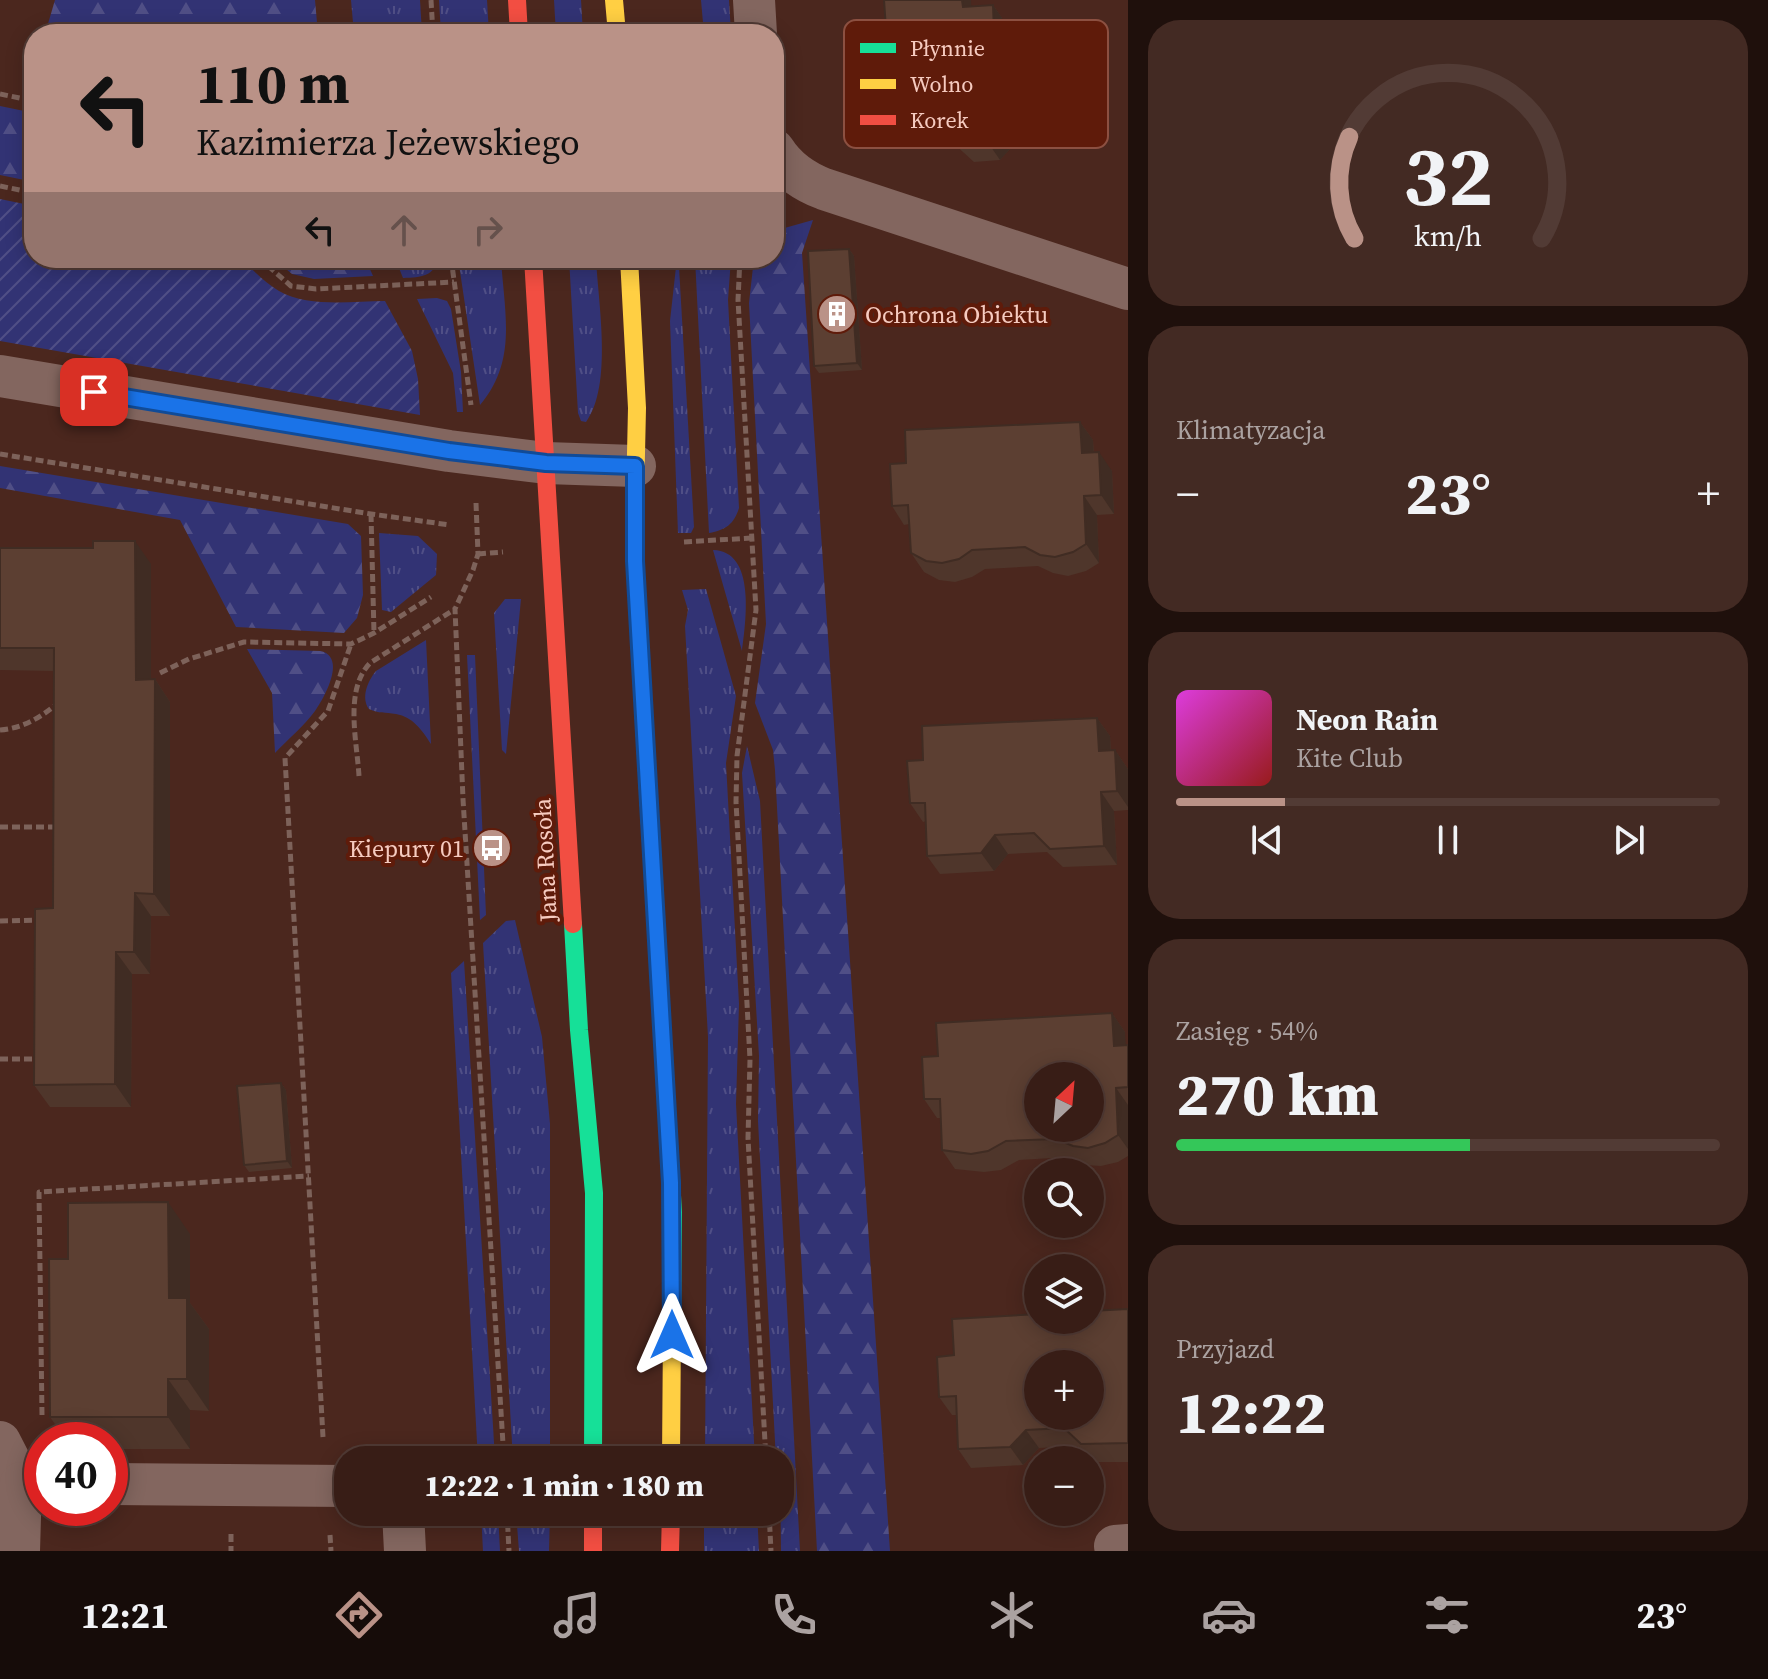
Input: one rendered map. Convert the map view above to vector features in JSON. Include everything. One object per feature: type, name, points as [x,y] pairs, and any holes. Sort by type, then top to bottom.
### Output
[{"type":"street","points":[[517,0],[518,24]]},
{"type":"street","points":[[614,0],[616,24]]},
{"type":"street","points":[[754,0],[755,24]]},
{"type":"street","points":[[784,163],[810,184],[1128,289]]},
{"type":"street","name":"Jana Rosoła","points":[[534,268],[579,1030],[594,1193],[593,1446]]},
{"type":"street","points":[[630,268],[637,408],[634,545],[673,1212],[671,1446]]},
{"type":"street","points":[[0,376],[449,451],[546,463],[635,466]]},
{"type":"street","points":[[0,1442],[24,1473]]},
{"type":"street","points":[[128,1484],[334,1486]]},
{"type":"street","points":[[19,1551],[24,1525]]},
{"type":"street","points":[[404,1526],[405,1551]]},
{"type":"street","points":[[593,1526],[593,1551]]},
{"type":"street","points":[[670,1551],[671,1526]]},
{"type":"path","points":[[431,0],[432,24]]},
{"type":"path","points":[[0,94],[24,99]]},
{"type":"path","points":[[0,186],[24,191]]},
{"type":"path","points":[[270,268],[291,286],[316,289],[454,282]]},
{"type":"path","points":[[452,268],[472,411]]},
{"type":"path","points":[[740,268],[738,300],[756,619],[737,756],[736,802],[750,1059],[748,1138],[765,1446]]},
{"type":"path","points":[[0,454],[450,525]]},
{"type":"path","points":[[475,489],[478,554],[455,609],[463,799],[503,1446]]},
{"type":"path","points":[[371,514],[374,633]]},
{"type":"path","points":[[674,543],[751,538]]},
{"type":"path","points":[[160,673],[189,659],[244,642],[351,644],[431,597]]},
{"type":"path","points":[[359,776],[354,695],[361,672],[370,663],[455,609]]},
{"type":"path","points":[[324,1447],[285,758],[328,711],[351,644]]},
{"type":"path","points":[[0,730],[41,717],[65,697]]},
{"type":"path","points":[[0,827],[74,827]]},
{"type":"path","points":[[0,921],[42,920]]},
{"type":"path","points":[[0,1059],[50,1060]]},
{"type":"path","points":[[42,1417],[39,1192],[309,1176]]},
{"type":"path","points":[[508,1526],[509,1551]]},
{"type":"path","points":[[770,1526],[771,1551]]},
{"type":"green space","points":[[55,0],[315,0],[317,24],[48,24]]},
{"type":"green space","points":[[351,0],[420,0],[421,24],[353,24]]},
{"type":"green space","points":[[439,0],[487,0],[488,24],[440,24]]},
{"type":"green space","points":[[554,0],[581,0],[582,24],[555,24]]},
{"type":"green space","points":[[701,0],[729,0],[730,24],[703,24]]},
{"type":"green space","points":[[0,106],[24,111],[24,180],[0,175]]},
{"type":"green space","points":[[0,199],[24,204],[24,268],[251,268],[279,291],[304,300],[385,301],[412,351],[418,379],[420,415],[0,341]]},
{"type":"green space","points":[[813,220],[802,253],[890,1551],[817,1551],[775,770],[773,750],[755,703],[766,624],[749,303],[753,268],[784,268],[784,228]]},
{"type":"green space","points":[[285,268],[369,268],[373,276],[314,279],[292,274]]},
{"type":"green space","points":[[399,268],[434,268],[426,275],[403,278]]},
{"type":"green space","points":[[459,268],[502,268],[506,316],[504,353],[500,371],[480,405]]},
{"type":"green space","points":[[570,268],[597,268],[602,366],[594,406],[586,422],[581,421]]},
{"type":"green space","points":[[676,268],[679,268],[694,527],[691,533],[678,533],[670,321]]},
{"type":"green space","points":[[696,268],[730,268],[728,300],[739,508],[728,525],[709,533]]},
{"type":"green space","points":[[417,299],[447,301],[451,309],[461,372],[463,412],[457,412],[453,373]]},
{"type":"green space","points":[[0,466],[348,524],[361,536],[363,595],[357,618],[344,633],[236,627],[180,520],[0,488]]},
{"type":"green space","points":[[379,533],[418,536],[437,554],[436,575],[391,612],[382,610]]},
{"type":"green space","points":[[713,550],[727,553],[742,574],[746,606],[742,651]]},
{"type":"green space","points":[[706,589],[736,696],[726,763],[739,1004],[736,1104],[754,1446],[705,1446],[708,1037],[685,626],[688,610],[682,590]]},
{"type":"green space","points":[[505,599],[521,599],[506,754],[502,750],[494,613]]},
{"type":"green space","points":[[426,640],[431,744],[412,721],[369,709],[365,700],[368,685],[376,671]]},
{"type":"green space","points":[[247,649],[320,651],[328,654],[332,661],[331,678],[319,705],[275,753],[272,693]]},
{"type":"green space","points":[[467,655],[475,655],[486,915],[480,920]]},
{"type":"green space","points":[[747,746],[760,801],[800,1551],[781,1551],[781,1526],[794,1526],[794,1446],[775,1446],[758,1121],[759,1056],[742,773]]},
{"type":"green space","points":[[515,920],[542,1037],[550,1124],[550,1446],[512,1446],[483,943],[506,921]]},
{"type":"green space","points":[[464,961],[494,1446],[477,1446],[451,973]]},
{"type":"green space","points":[[482,1526],[499,1526],[500,1551],[483,1551]]},
{"type":"green space","points":[[517,1526],[550,1526],[549,1551],[519,1551]]},
{"type":"green space","points":[[704,1526],[758,1526],[759,1551],[704,1551]]},
{"type":"building","points":[[884,0],[962,0],[963,7],[993,5],[994,20],[885,20]]},
{"type":"building","name":"Ochrona Obiektu","points":[[849,249],[857,363],[814,366],[808,251]]},
{"type":"building","points":[[1080,422],[1082,453],[1099,452],[1101,495],[1084,496],[1086,544],[1055,557],[1040,555],[1025,547],[972,550],[959,559],[942,563],[926,561],[911,553],[908,505],[892,506],[890,464],[906,463],[905,430]]},
{"type":"building","points":[[93,541],[135,541],[136,680],[155,679],[154,894],[135,893],[134,952],[116,952],[115,1084],[34,1085],[35,909],[53,908],[54,648],[0,648],[0,548],[93,548]]},
{"type":"building","points":[[1097,718],[1099,751],[1115,750],[1117,791],[1101,792],[1104,846],[1050,849],[1034,833],[995,835],[981,853],[927,856],[925,803],[910,803],[907,761],[923,760],[922,726]]},
{"type":"building","points":[[1112,1013],[1114,1046],[1128,1045],[1128,1087],[1116,1088],[1118,1135],[1105,1143],[1088,1148],[1063,1142],[1104,1142],[1104,1062],[1024,1062],[1024,1140],[1006,1141],[988,1151],[971,1154],[942,1150],[940,1099],[924,1099],[922,1057],[938,1056],[936,1023]]},
{"type":"building","points":[[281,1083],[287,1161],[244,1165],[237,1086]]},
{"type":"building","points":[[168,1202],[169,1298],[187,1298],[187,1379],[168,1379],[168,1417],[50,1417],[49,1259],[68,1259],[68,1203]]},
{"type":"building","points":[[1128,1309],[1128,1443],[1081,1444],[1066,1430],[1104,1430],[1104,1350],[1024,1350],[1026,1430],[1010,1447],[958,1449],[956,1396],[939,1397],[937,1357],[954,1355],[952,1319],[1024,1315],[1024,1334],[1104,1334],[1104,1310]]},
{"type":"traffic: fast","points":[[650,825],[673,1212],[672,1327]]},
{"type":"traffic: fast","points":[[573,924],[594,1193],[593,1446]]},
{"type":"traffic: slow","points":[[614,0],[616,24]]},
{"type":"traffic: slow","points":[[630,268],[637,408],[634,545],[650,825]]},
{"type":"traffic: slow","points":[[671,1446],[672,1327]]},
{"type":"traffic: jam","points":[[517,0],[518,24]]},
{"type":"traffic: jam","points":[[534,268],[573,924]]},
{"type":"traffic: jam","points":[[593,1526],[593,1551]]},
{"type":"traffic: jam","points":[[670,1551],[671,1526]]},
{"type":"place","name":"Ochrona Obiektu","points":[[837,314]]},
{"type":"place","name":"Kiepury 01","points":[[492,848]]},
{"type":"route","points":[[94,392],[449,451],[546,463],[635,466],[635,561],[673,1212],[672,1335]]}]
